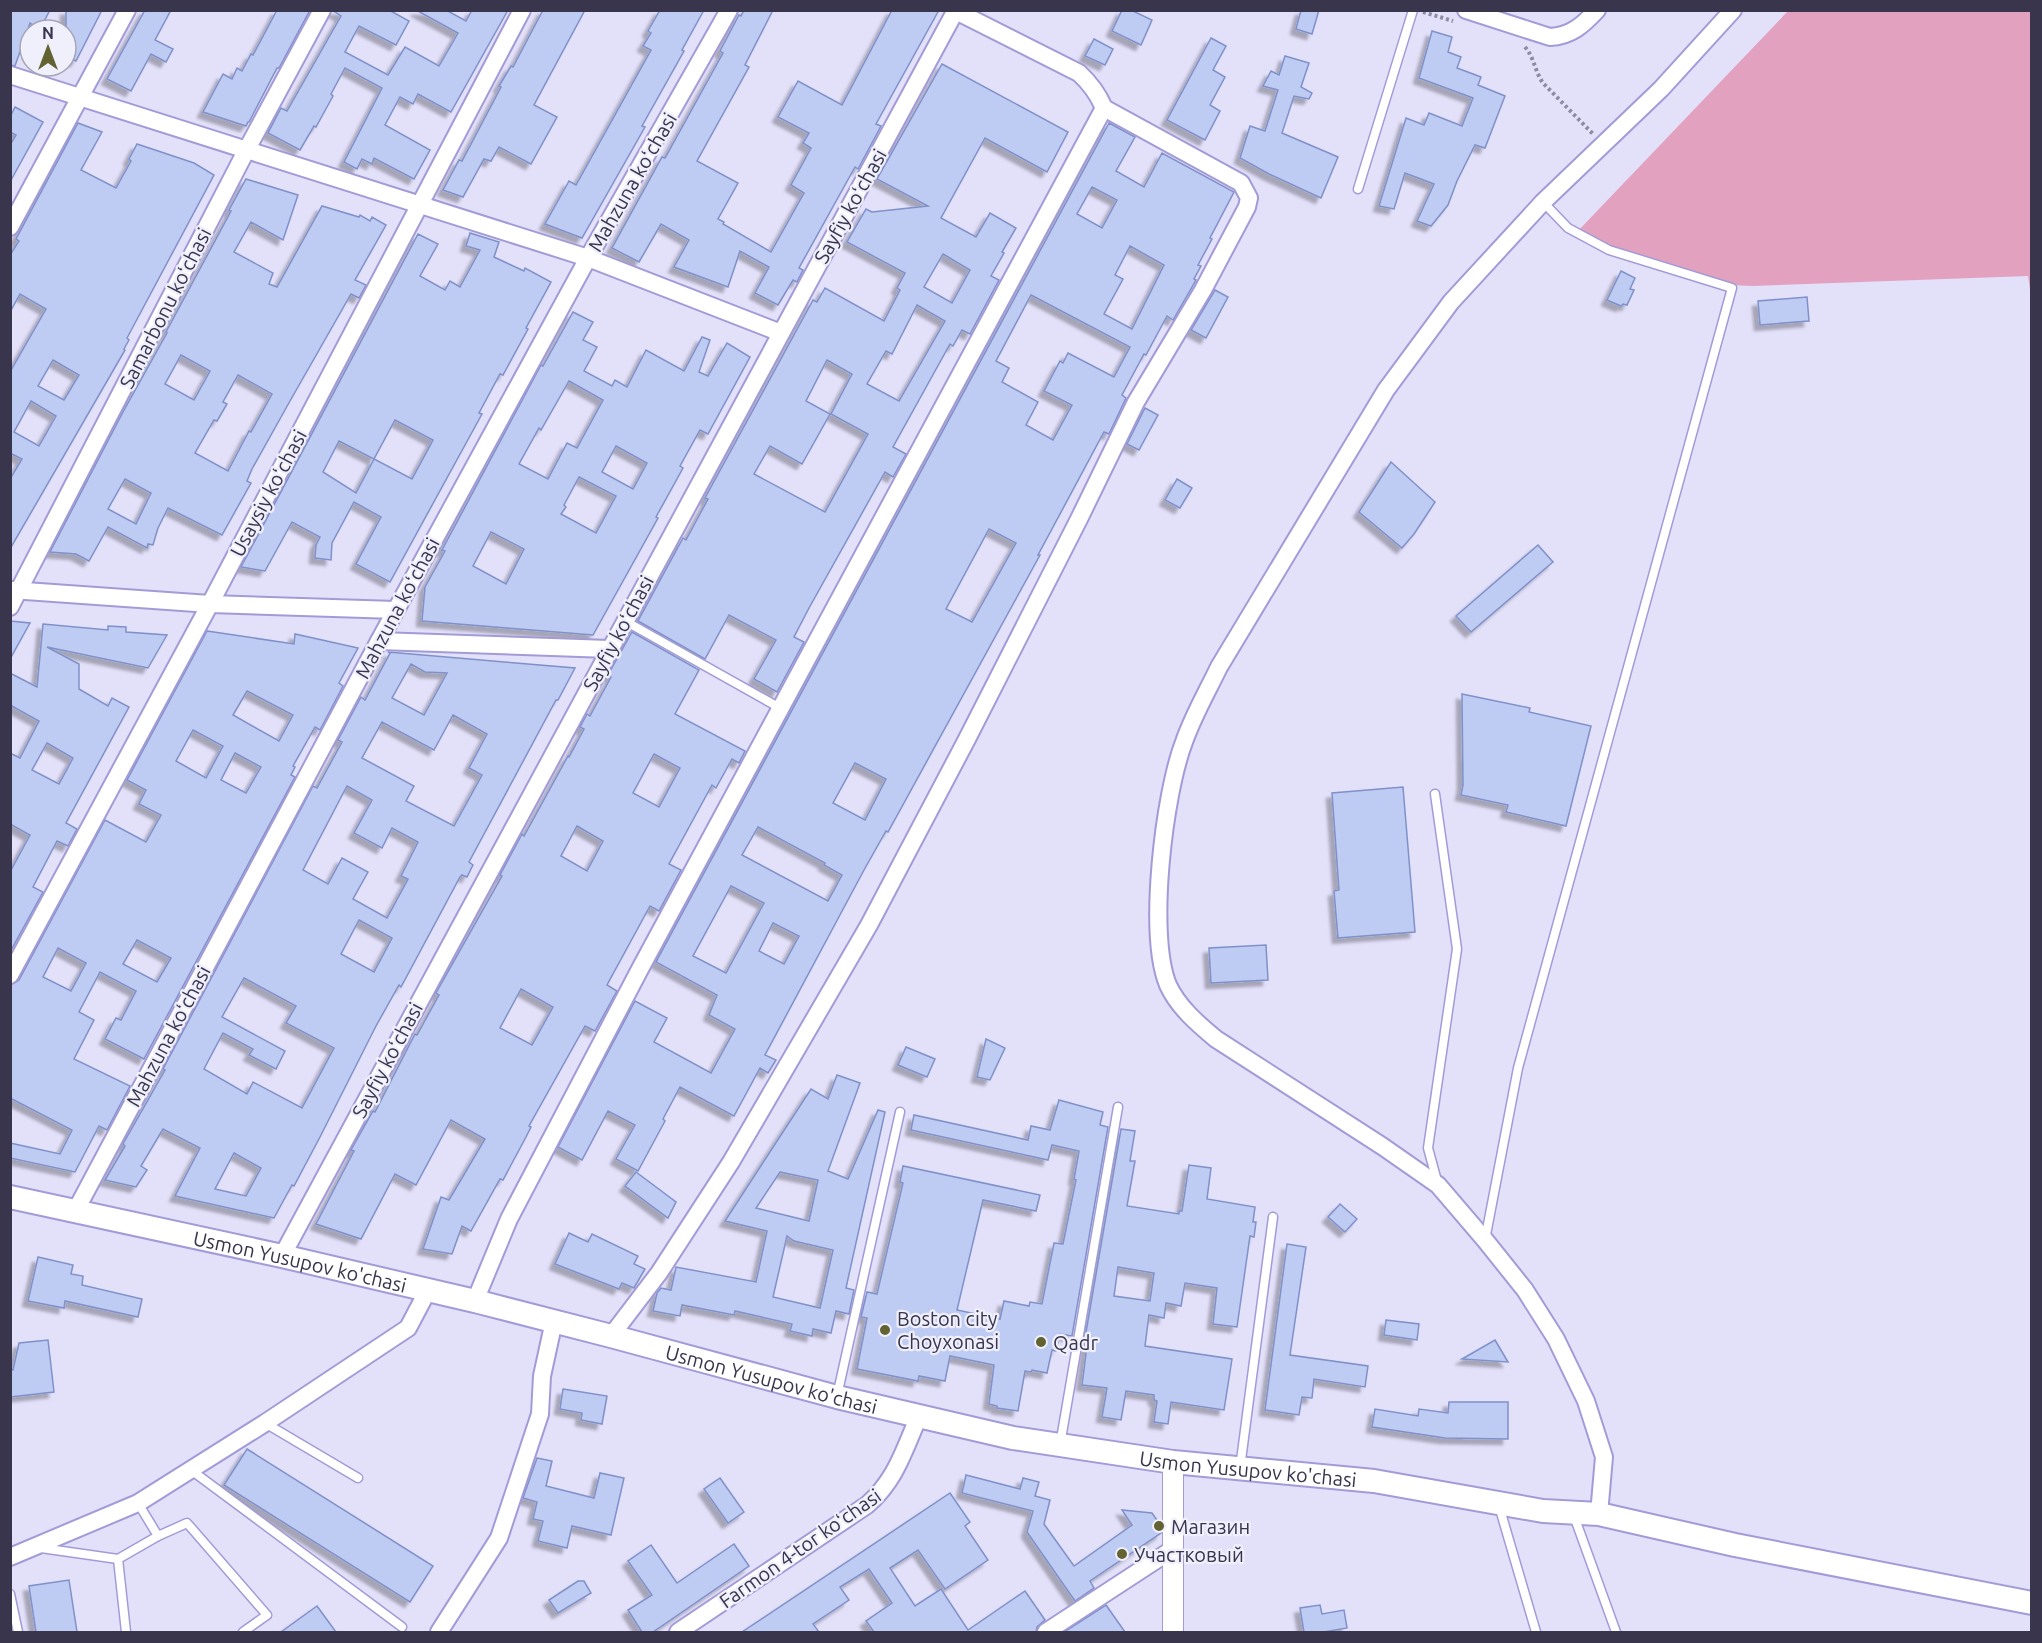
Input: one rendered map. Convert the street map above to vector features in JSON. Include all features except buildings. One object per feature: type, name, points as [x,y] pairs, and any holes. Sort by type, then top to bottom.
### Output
[{"type":"main road","name":"Usmon Yusupov ko'chasi","points":[[10,1197],[475,1301],[837,1397],[1013,1438],[1173,1462],[1374,1481],[1542,1511],[1599,1514],[1735,1545],[2031,1603]]},
{"type":"street","points":[[10,227],[127,10]]},
{"type":"street","name":"Samarbonu koʻchasi","points":[[10,607],[15,590],[322,10]]},
{"type":"street","name":"Usaysiy koʻchasi","points":[[10,975],[210,604],[522,10]]},
{"type":"street","name":"Mahzuna koʻchasi","points":[[76,1210],[379,641],[588,258],[729,10]]},
{"type":"street","points":[[1464,17],[1550,37],[1561,37],[1586,22],[1597,10]]},
{"type":"street","points":[[1599,1514],[1604,1456],[1586,1401],[1556,1339],[1525,1290],[1485,1240],[1438,1185],[1382,1146],[1216,1039],[1194,1021],[1177,1000],[1168,985],[1160,944],[1159,907],[1163,840],[1173,776],[1184,742],[1219,667],[1392,381],[1451,302],[1543,202],[1661,89],[1733,10]]},
{"type":"street","points":[[611,1336],[659,1273],[731,1162],[869,925],[978,718],[1136,402],[1203,290],[1247,207],[1246,190],[1241,183],[1104,108],[1091,84],[1079,73],[956,11]]},
{"type":"street","name":"Sayfiy koʻchasi","points":[[282,1256],[956,11]]},
{"type":"street","points":[[10,75],[588,258],[781,333]]},
{"type":"street","points":[[475,1301],[508,1219],[780,708],[1104,108]]},
{"type":"street","points":[[15,590],[210,604],[396,610]]},
{"type":"street","points":[[379,641],[609,649]]},
{"type":"street","points":[[10,1557],[138,1503],[265,1423],[408,1328],[428,1290]]},
{"type":"street","points":[[439,1632],[498,1538],[540,1414],[542,1376],[554,1321]]},
{"type":"street","name":"Farmon 4-tor koʻchasi","points":[[678,1632],[867,1505],[881,1493],[893,1477],[919,1416]]},
{"type":"street","points":[[1173,1462],[1173,1632]]},
{"type":"street","points":[[1046,1632],[1173,1549]]},
{"type":"lane","points":[[1358,189],[1413,10]]},
{"type":"lane","points":[[1485,1240],[1518,1068],[1732,288],[1609,250],[1568,228],[1543,202]]},
{"type":"lane","points":[[625,621],[780,708]]},
{"type":"lane","points":[[1435,794],[1457,949],[1428,1148],[1438,1185]]},
{"type":"lane","points":[[1060,1445],[1118,1107]]},
{"type":"lane","points":[[837,1397],[900,1112]]},
{"type":"lane","points":[[1240,1468],[1273,1217]]},
{"type":"lane","points":[[265,1423],[358,1478]]},
{"type":"lane","points":[[191,1470],[402,1627]]},
{"type":"lane","points":[[138,1503],[158,1536]]},
{"type":"lane","points":[[1498,1503],[1536,1632]]},
{"type":"lane","points":[[1573,1513],[1615,1632]]},
{"type":"lane","points":[[34,1547],[118,1558],[187,1523],[267,1615],[243,1632]]},
{"type":"lane","points":[[118,1558],[126,1632]]},
{"type":"lane","points":[[10,1594],[18,1632]]},
{"type":"path","points":[[1419,10],[1464,17]]},
{"type":"path","points":[[1518,42],[1530,54],[1543,83],[1603,144]]},
{"type":"shaded area","points":[[1788,11],[2031,11],[2031,296],[2028,276],[1753,286],[1707,284],[1602,251],[1577,232]]},
{"type":"place","name":"Boston city Choyxonasi","points":[[885,1330]]},
{"type":"place","name":"Qadr","points":[[1041,1342]]},
{"type":"place","name":"Магазин","points":[[1159,1526]]},
{"type":"place","name":"Участковый","points":[[1122,1554]]}]
